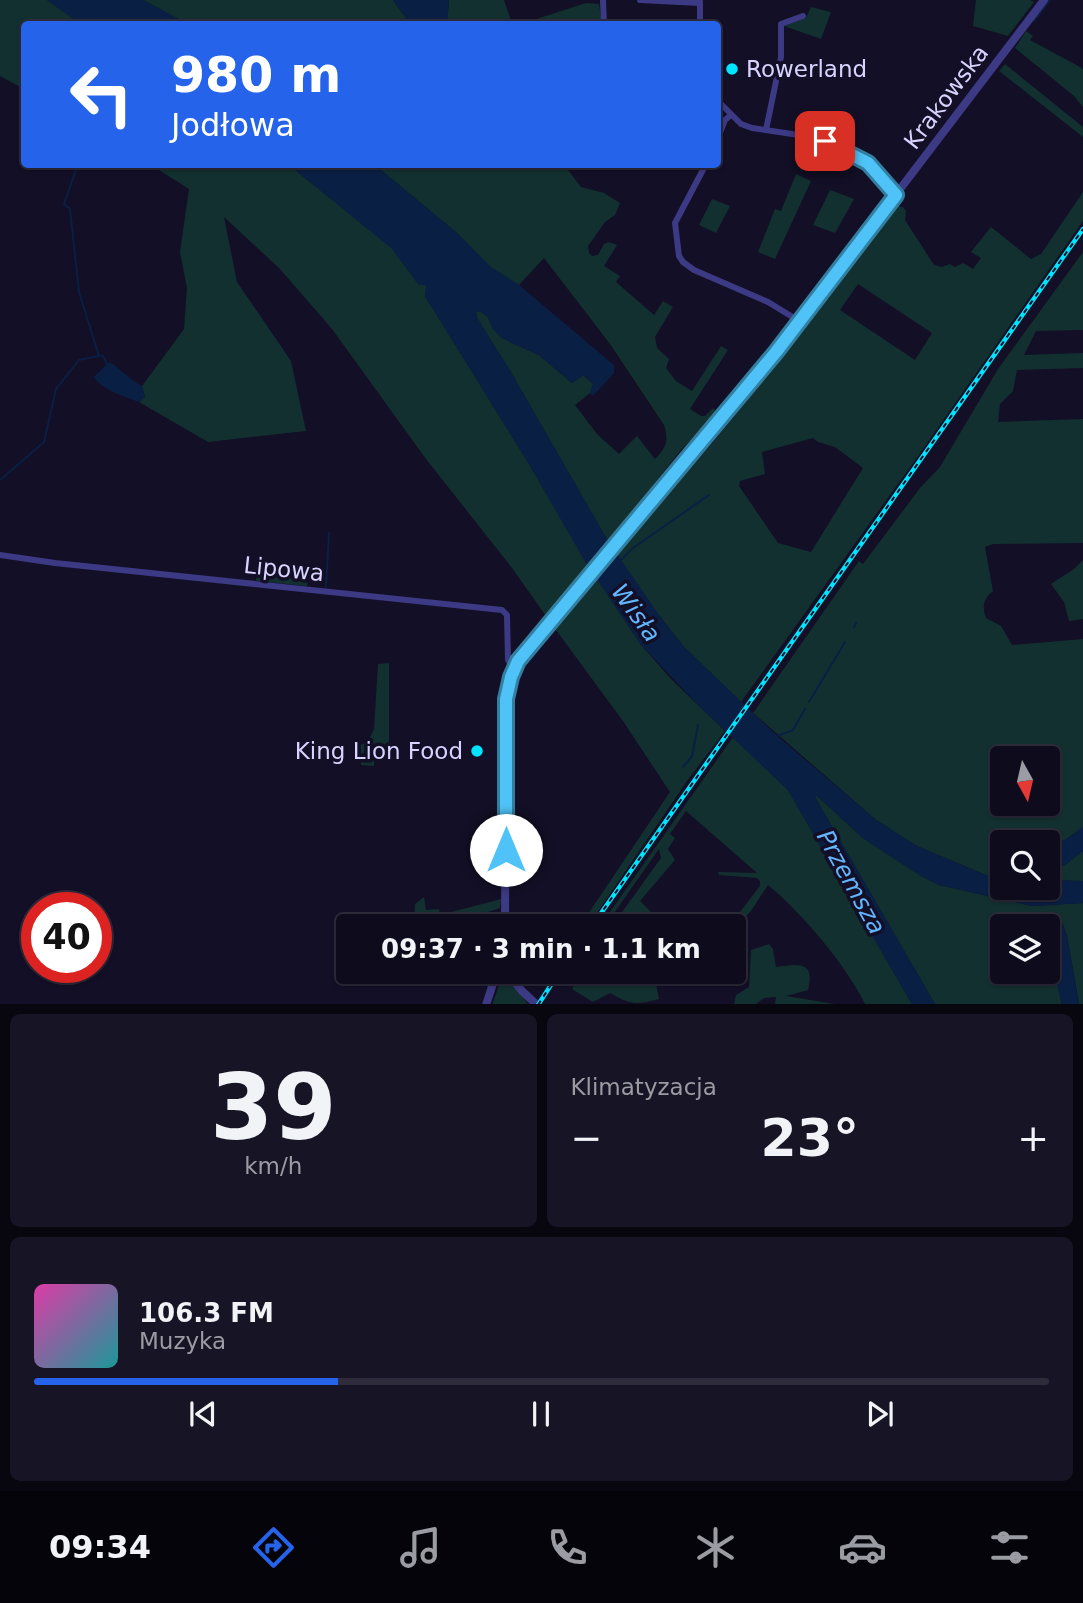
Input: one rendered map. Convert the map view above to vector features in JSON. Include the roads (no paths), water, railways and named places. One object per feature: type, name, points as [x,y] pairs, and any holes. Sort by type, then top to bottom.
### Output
[{"type":"street","points":[[603,0],[604,21]]},
{"type":"street","points":[[640,0],[700,1],[700,21]]},
{"type":"street","name":"Krakowska","points":[[505,914],[506,699],[518,661],[799,321],[1044,0]]},
{"type":"street","points":[[766,130],[781,57],[781,24],[803,16]]},
{"type":"street","points":[[721,104],[741,124],[799,134],[837,146],[868,163],[896,195]]},
{"type":"street","points":[[721,130],[725,120],[731,115]]},
{"type":"street","points":[[704,168],[675,223],[677,248],[683,262],[694,270],[768,302],[799,321]]},
{"type":"street","name":"Lipowa","points":[[0,555],[502,610],[508,615],[509,660],[514,669]]},
{"type":"street","points":[[486,1004],[493,984]]},
{"type":"street","points":[[516,984],[537,1004]]},
{"type":"water","points":[[47,0],[143,0],[182,21],[77,21]]},
{"type":"water","points":[[393,0],[449,0],[447,21],[408,21]]},
{"type":"water","points":[[293,168],[379,168],[458,234],[491,267],[519,285],[614,365],[614,373],[593,396],[590,393],[593,384],[584,375],[572,383],[539,355],[501,338],[488,317],[480,311],[476,312],[477,318],[607,539],[683,646],[774,733],[876,820],[917,846],[990,876],[990,897],[939,885],[863,838],[816,795],[935,1004],[912,1004],[788,790],[703,710],[641,645],[586,563],[529,464],[425,296],[426,285],[419,285],[391,248]]},
{"type":"water","points":[[109,362],[142,386],[145,397],[139,402],[98,382],[94,377]]},
{"type":"water","points":[[1083,827],[1083,851],[1060,866],[1060,841]]},
{"type":"water","points":[[1060,880],[1083,881],[1083,903],[1032,906],[1005,900],[1060,900]]},
{"type":"water","points":[[1060,918],[1067,936],[1079,1004],[1062,1004],[1057,984],[1060,984]]},
{"type":"waterway","points":[[1034,21],[1050,0]]},
{"type":"waterway","points":[[0,480],[44,442],[56,389],[79,360],[99,356],[79,292],[70,209],[64,204],[77,168]]},
{"type":"waterway","points":[[98,355],[103,356],[107,364]]},
{"type":"waterway","points":[[621,560],[633,548],[709,495]]},
{"type":"waterway","points":[[326,587],[329,533]]},
{"type":"waterway","points":[[854,627],[856,623]]},
{"type":"waterway","points":[[809,702],[845,642]]},
{"type":"waterway","points":[[777,736],[793,730],[805,709]]},
{"type":"waterway","points":[[683,767],[692,756],[698,725]]},
{"type":"railway","points":[[600,914],[1083,229]]},
{"type":"railway","points":[[539,1004],[552,984]]},
{"type":"place","name":"Rowerland","points":[[732,69]]},
{"type":"place","name":"King Lion Food","points":[[477,751]]},
{"type":"water label","name":"Wisła","points":[[636,613]]},
{"type":"water label","name":"Przemsza","points":[[851,882]]}]
